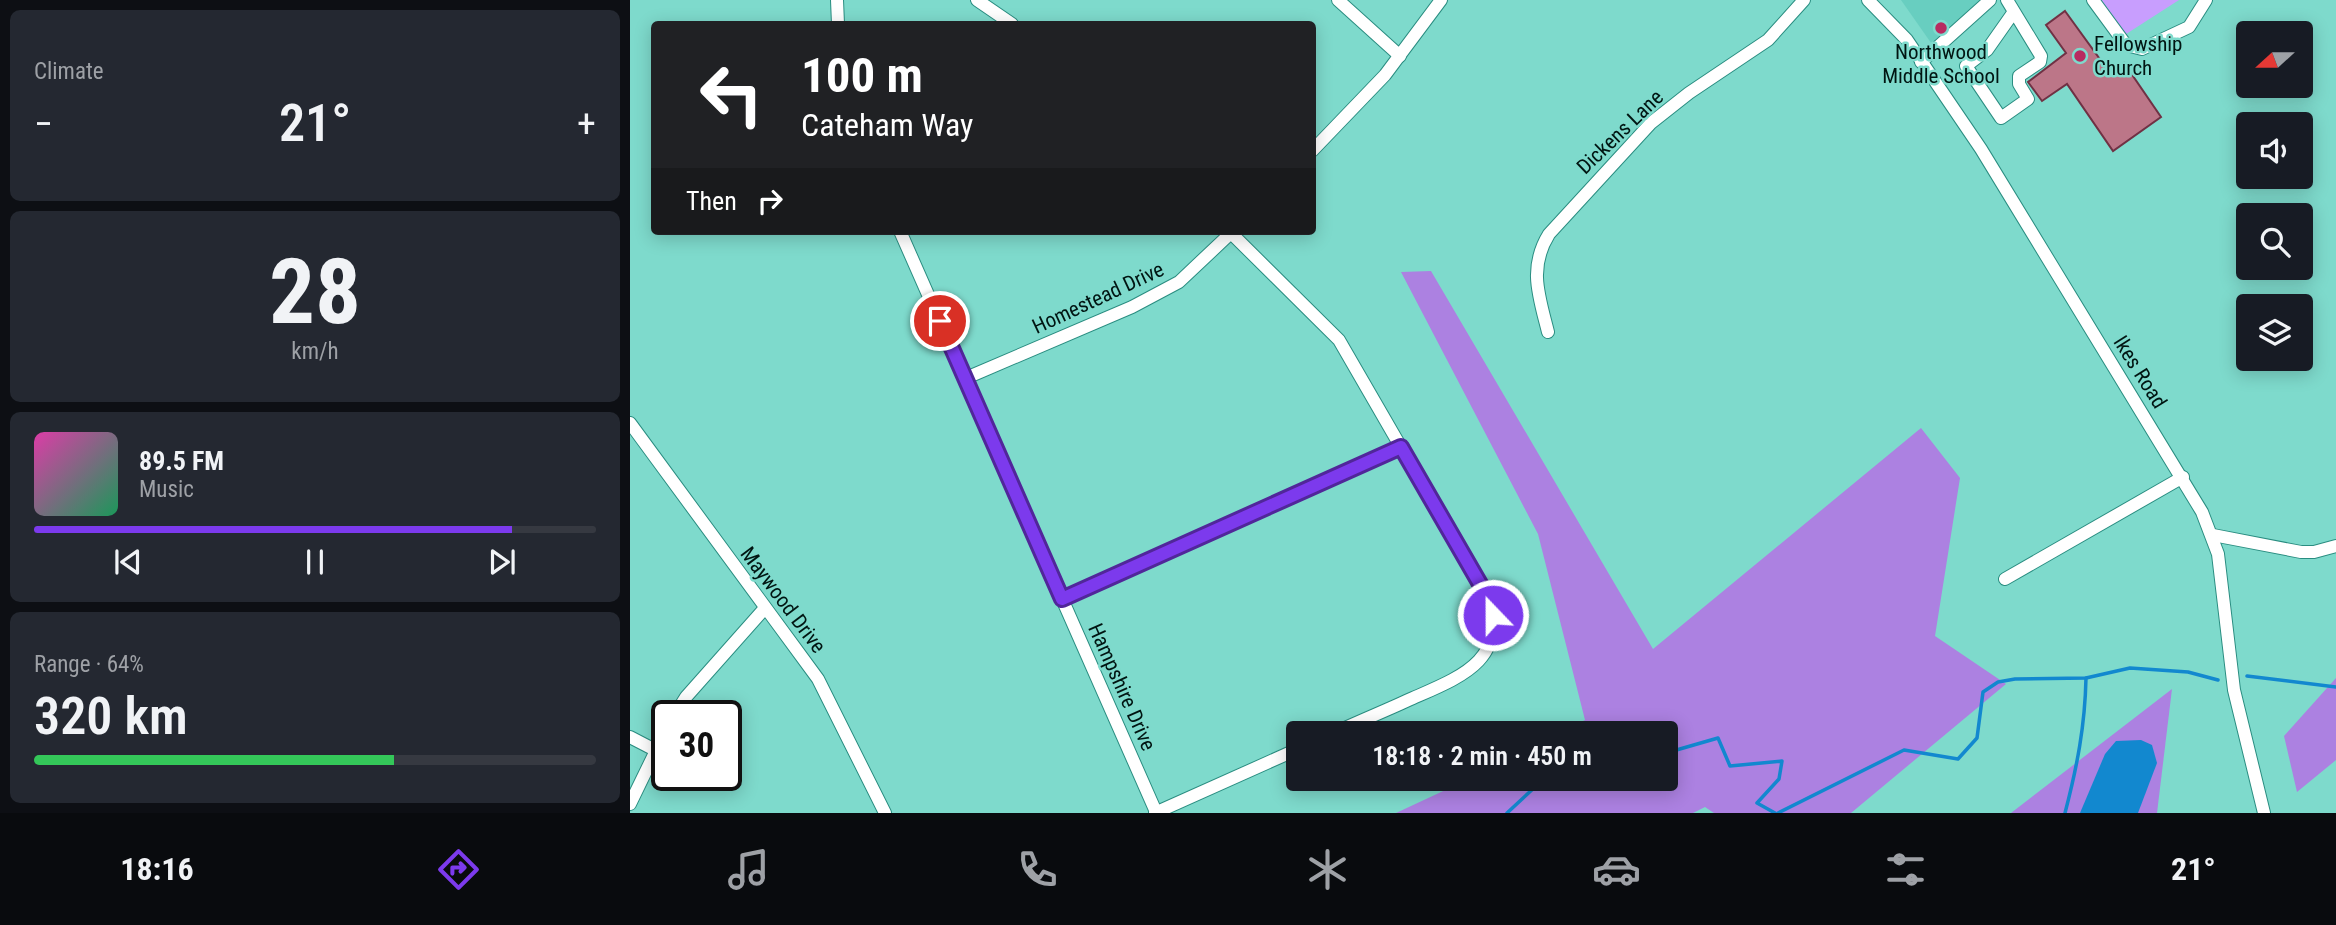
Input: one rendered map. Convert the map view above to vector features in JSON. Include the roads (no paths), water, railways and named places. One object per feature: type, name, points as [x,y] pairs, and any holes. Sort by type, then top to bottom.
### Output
[{"type":"street","points":[[837,0],[838,21]]},
{"type":"street","points":[[977,0],[1008,21]]},
{"type":"street","points":[[1338,0],[1400,56]]},
{"type":"street","points":[[1316,147],[1400,56],[1441,0]]},
{"type":"street","name":"Dickens Lane","points":[[1548,332],[1535,272],[1540,248],[1549,234],[1651,123],[1689,93],[1768,40],[1804,0]]},
{"type":"street","name":"Ikes Road","points":[[1868,0],[1907,40],[1995,172],[2183,477],[2213,535],[2222,578],[2234,690],[2264,813]]},
{"type":"street","points":[[1921,62],[1990,0]]},
{"type":"street","points":[[2007,0],[2041,56],[2040,62],[2019,76],[2019,84],[2028,99],[2001,118],[1966,66],[1987,50],[2013,13]]},
{"type":"street","points":[[2093,0],[2126,45],[2142,49],[2189,27],[2206,0]]},
{"type":"street","name":"Hampshire Drive","points":[[902,235],[1155,813]]},
{"type":"street","name":"Homestead Drive","points":[[966,378],[1132,307],[1179,282],[1228,235]]},
{"type":"street","points":[[1234,235],[1339,340],[1487,596],[1493,615],[1491,639],[1478,663],[1461,677],[1361,721]]},
{"type":"street","name":"Maywood Drive","points":[[630,422],[818,679],[885,813]]},
{"type":"street","points":[[1062,599],[1401,447]]},
{"type":"street","points":[[2005,579],[2183,477]]},
{"type":"street","points":[[2213,535],[2301,552],[2314,552],[2336,545]]},
{"type":"street","points":[[684,700],[765,608]]},
{"type":"street","points":[[630,737],[651,748]]},
{"type":"street","points":[[1155,813],[1286,754]]},
{"type":"street","points":[[630,804],[651,759]]},
{"type":"waterway","points":[[1778,813],[1904,750],[1958,759],[1977,738],[1983,692],[1998,682],[2015,679],[2086,678],[2130,668],[2188,672],[2218,680]]},
{"type":"waterway","points":[[2247,676],[2336,687]]},
{"type":"waterway","points":[[2065,813],[2080,746],[2086,678]]},
{"type":"waterway","points":[[1678,750],[1718,738],[1730,766],[1782,761],[1779,779],[1757,803],[1775,813]]},
{"type":"waterway","points":[[1507,813],[1531,791]]},
{"type":"place","name":"Northwood Middle School","points":[[1941,28]]},
{"type":"place","name":"Fellowship Church","points":[[2080,56]]}]
